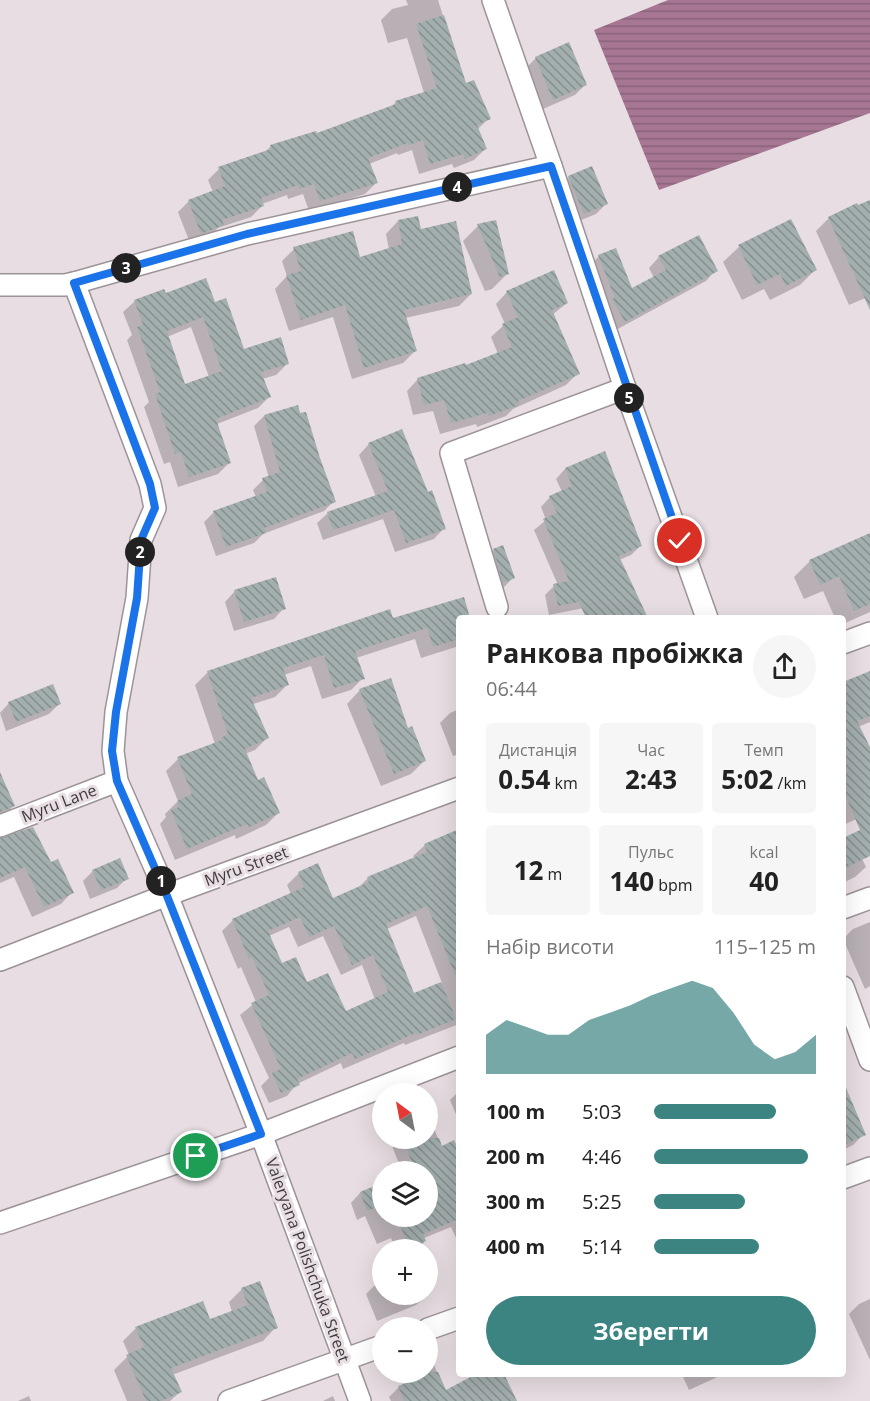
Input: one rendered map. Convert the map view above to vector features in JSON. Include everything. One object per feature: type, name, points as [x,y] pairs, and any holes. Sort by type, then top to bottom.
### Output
[{"type":"street","points":[[493,0],[706,615]]},
{"type":"street","points":[[0,285],[74,283],[247,234],[551,166]]},
{"type":"street","name":"Valeryana Polishchuka Street","points":[[74,283],[150,484],[155,508],[141,540],[137,598],[116,712],[112,751],[117,781],[167,896],[261,1134],[360,1401]]},
{"type":"street","points":[[497,607],[451,453],[626,387]]},
{"type":"street","points":[[846,642],[870,633]]},
{"type":"street","name":"Myru Lane","points":[[0,826],[117,781]]},
{"type":"street","name":"Myru Street","points":[[0,960],[456,789]]},
{"type":"street","points":[[846,907],[870,898]]},
{"type":"street","points":[[846,995],[870,1060]]},
{"type":"street","points":[[0,1223],[261,1134],[456,1058]]},
{"type":"street","points":[[846,1177],[870,1168]]},
{"type":"street","points":[[438,1325],[456,1319]]},
{"type":"street","points":[[229,1401],[372,1350]]},
{"type":"shaded area","points":[[668,0],[870,0],[870,113],[659,190],[594,30]]},
{"type":"building","points":[[444,15],[466,83],[474,80],[491,119],[477,125],[487,149],[465,159],[463,154],[430,164],[423,140],[409,145],[408,143],[368,158],[378,183],[320,201],[314,184],[299,189],[298,185],[261,198],[264,206],[222,220],[224,225],[201,234],[188,200],[225,186],[218,167],[271,149],[270,145],[316,131],[317,133],[396,104],[395,101],[437,88],[416,24]]},
{"type":"building","points":[[569,42],[587,85],[553,100],[535,57]]},
{"type":"building","points":[[592,166],[608,204],[584,214],[568,176]]},
{"type":"building","points":[[870,200],[870,310],[828,217],[857,203],[858,205]]},
{"type":"building","points":[[418,216],[421,229],[456,221],[472,294],[404,310],[417,351],[364,368],[345,305],[301,320],[286,275],[301,271],[293,247],[353,231],[360,257],[402,244],[398,220]]},
{"type":"building","points":[[791,219],[817,270],[786,286],[780,274],[757,285],[738,245]]},
{"type":"building","points":[[496,220],[509,274],[500,277],[477,224]]},
{"type":"building","points":[[699,235],[718,271],[625,322],[612,299],[615,298],[598,255],[616,248],[632,288],[666,270],[658,256]]},
{"type":"building","points":[[554,270],[568,303],[552,310],[580,374],[518,401],[519,405],[489,416],[487,413],[451,423],[444,400],[424,405],[417,378],[465,363],[466,365],[512,347],[502,324],[518,317],[506,291]]},
{"type":"building","points":[[206,278],[215,302],[226,298],[244,349],[281,337],[289,364],[261,372],[271,397],[216,419],[231,463],[189,477],[181,452],[175,454],[155,394],[160,392],[137,327],[143,325],[134,300],[164,289],[166,293]],"holes":[[[203,317],[222,371],[185,384],[167,331]]]},
{"type":"building","points":[[298,405],[300,413],[306,412],[336,502],[264,528],[266,533],[226,547],[213,511],[267,492],[262,478],[280,472],[264,415]]},
{"type":"building","points":[[402,429],[428,492],[432,490],[446,529],[406,543],[394,510],[333,530],[327,512],[388,491],[368,443]]},
{"type":"building","points":[[605,451],[642,546],[619,556],[647,615],[585,615],[579,602],[558,606],[553,584],[569,581],[543,519],[557,513],[549,496],[572,486],[565,468]]},
{"type":"building","points":[[870,533],[870,604],[854,611],[839,576],[820,585],[809,560]]},
{"type":"building","points":[[503,545],[515,578],[503,583],[493,549]]},
{"type":"building","points":[[276,577],[286,609],[244,622],[234,590]]},
{"type":"building","points":[[464,597],[469,615],[456,615],[456,640],[433,647],[427,628],[355,651],[365,679],[334,688],[324,655],[283,668],[289,685],[251,698],[269,738],[245,749],[258,780],[264,777],[280,813],[249,827],[247,824],[187,849],[171,810],[179,807],[177,801],[192,794],[177,757],[222,740],[221,738],[228,734],[207,671],[390,609],[393,618]]},
{"type":"building","points":[[870,671],[870,716],[857,721],[870,747],[870,856],[846,868],[846,837],[860,830],[846,797],[846,681]]},
{"type":"building","points":[[391,678],[408,728],[412,726],[426,761],[394,774],[359,689]]},
{"type":"building","points":[[53,684],[61,704],[16,722],[8,702]]},
{"type":"building","points":[[0,772],[15,806],[0,812]]},
{"type":"building","points":[[33,827],[51,862],[58,859],[74,893],[44,907],[25,867],[0,878],[0,838]]},
{"type":"building","points":[[456,830],[456,977],[427,906],[386,924],[414,993],[441,982],[456,1019],[355,1059],[352,1053],[297,1079],[300,1085],[281,1093],[272,1073],[281,1069],[251,1003],[269,995],[252,957],[249,959],[232,919],[304,887],[298,872],[318,863],[333,898],[369,882],[367,877],[427,852],[424,844]],"holes":[[[300,917],[309,937],[334,926],[352,965],[373,955],[388,992],[346,1011],[328,973],[307,982],[296,957],[282,963],[268,931]]]},
{"type":"building","points":[[120,858],[129,879],[101,890],[92,870]]},
{"type":"building","points":[[846,1088],[866,1135],[846,1144]]},
{"type":"building","points":[[438,1138],[442,1146],[454,1140],[456,1144],[456,1220],[423,1234],[425,1239],[406,1239],[401,1227],[438,1227],[438,1161],[411,1161],[407,1149],[438,1149]]},
{"type":"building","points":[[372,1187],[372,1209],[367,1211],[360,1192]]},
{"type":"building","points":[[260,1281],[278,1328],[171,1368],[182,1392],[161,1401],[146,1401],[126,1355],[144,1347],[135,1327],[203,1301],[210,1319],[248,1305],[241,1288]]},
{"type":"building","points":[[438,1372],[446,1390],[470,1377],[505,1377],[517,1401],[404,1401],[398,1386],[406,1383],[438,1383]]},
{"type":"route","points":[[196,1156],[261,1134],[167,896],[117,781],[112,751],[116,712],[137,598],[141,540],[155,508],[150,484],[74,283],[247,234],[551,166],[680,541]]}]
